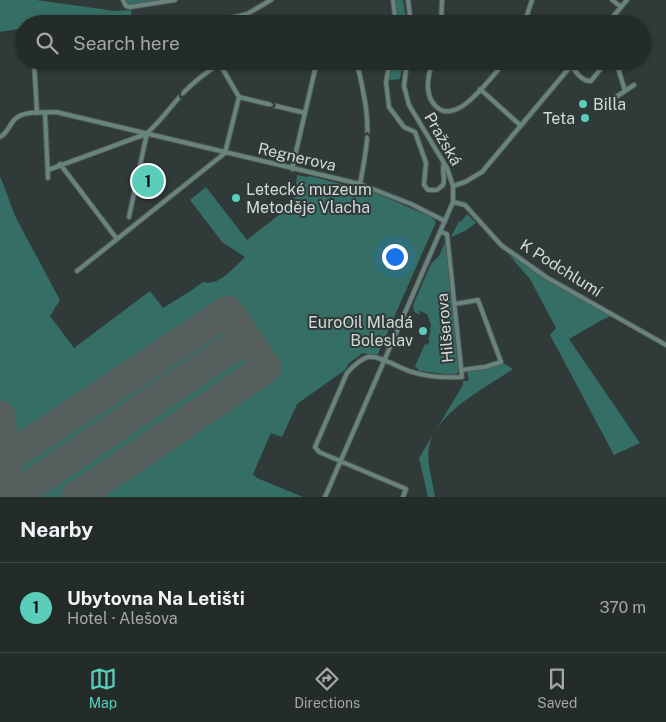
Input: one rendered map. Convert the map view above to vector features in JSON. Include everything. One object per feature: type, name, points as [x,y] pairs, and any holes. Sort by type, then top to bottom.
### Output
[{"type":"street","points":[[123,0],[126,6],[130,7],[175,0]]},
{"type":"street","points":[[243,15],[271,0]]},
{"type":"street","points":[[393,0],[395,15]]},
{"type":"street","points":[[408,0],[410,15]]},
{"type":"street","points":[[441,15],[442,0]]},
{"type":"street","points":[[527,15],[532,0]]},
{"type":"street","points":[[612,0],[621,7]]},
{"type":"street","points":[[614,15],[627,0]]},
{"type":"street","points":[[35,70],[37,113]]},
{"type":"street","points":[[48,170],[147,133],[158,124],[184,92],[209,70]]},
{"type":"street","points":[[77,271],[225,153],[239,97],[223,70]]},
{"type":"street","points":[[292,169],[315,70]]},
{"type":"street","points":[[358,70],[368,112],[368,136],[360,184]]},
{"type":"street","points":[[388,70],[386,82],[389,107],[404,128],[415,132],[426,163],[424,185],[428,190],[438,190],[444,185],[445,177],[442,168],[444,162]]},
{"type":"street","name":"Pražská","points":[[326,497],[453,202],[453,186],[444,162],[409,105],[404,86],[406,70]]},
{"type":"street","points":[[430,70],[428,83],[432,105],[449,112],[461,108],[497,70]]},
{"type":"street","points":[[453,186],[465,182],[482,172],[568,70]]},
{"type":"street","points":[[575,70],[588,82],[600,70]]},
{"type":"street","points":[[619,70],[625,91]]},
{"type":"street","points":[[610,101],[634,85]]},
{"type":"street","points":[[480,90],[520,125]]},
{"type":"street","points":[[239,97],[305,113]]},
{"type":"street","name":"Regnerova","points":[[0,137],[5,135],[13,120],[20,116],[56,112],[360,184],[411,204],[445,221]]},
{"type":"street","points":[[45,113],[48,178]]},
{"type":"street","points":[[129,217],[147,133]]},
{"type":"street","points":[[60,164],[117,239]]},
{"type":"street","name":"K Podchlumí","points":[[453,202],[465,205],[501,245],[539,271],[666,345]]},
{"type":"street","name":"Hilšerova","points":[[384,364],[434,377],[462,377],[447,234],[441,232]]},
{"type":"street","points":[[455,304],[478,300],[501,362],[485,367],[461,370]]},
{"type":"street","points":[[384,364],[377,358],[368,357],[351,368],[347,373],[315,445],[316,449],[341,462],[406,490],[403,497]]},
{"type":"green space","points":[[0,0],[36,0],[115,11],[131,10],[132,15],[15,15],[15,30],[0,32]]},
{"type":"green space","points":[[127,0],[164,0],[127,5]]},
{"type":"green space","points":[[395,0],[403,0],[406,15],[397,15]]},
{"type":"green space","points":[[391,70],[402,70],[400,79],[389,80]]},
{"type":"green space","points":[[297,175],[309,176],[374,192],[431,217],[436,222],[377,356],[363,353],[349,363],[345,370],[297,404],[282,437],[271,433],[253,474],[257,478],[303,497],[0,497],[0,176],[16,218],[60,300],[50,316],[74,348],[150,291],[163,308],[203,282],[215,282],[220,279],[245,257],[222,242],[190,200],[206,187],[247,240],[294,203]]},
{"type":"green space","points":[[467,214],[476,223],[465,231],[451,237],[459,221],[461,222]]},
{"type":"green space","points":[[445,242],[453,299],[451,299],[459,369],[458,373],[452,375],[419,371],[415,366],[425,344],[428,345],[430,340],[428,339],[431,325],[427,314],[420,311],[421,315],[414,312],[413,305],[431,264],[439,256]]},
{"type":"green space","points":[[509,255],[611,316],[569,339],[640,443],[614,455],[550,335],[556,328],[530,279]]},
{"type":"green space","points":[[503,363],[513,369],[464,402],[441,423],[434,434],[429,447],[428,459],[435,497],[428,497],[419,458],[463,385],[463,381],[469,381],[467,371],[486,369]]},
{"type":"runway","points":[[0,463],[228,311],[266,368],[76,497]]},
{"type":"runway","points":[[13,497],[240,342]]},
{"type":"runway","points":[[0,416],[6,477]]},
{"type":"place","name":"Billa","points":[[583,104]]},
{"type":"place","name":"Teta","points":[[585,118]]},
{"type":"place","name":"Ubytovna Na Letišti","points":[[148,181]]},
{"type":"place","name":"Letecké muzeum Metoděje Vlacha","points":[[236,198]]},
{"type":"place","name":"EuroOil Mladá Boleslav","points":[[423,331]]}]
